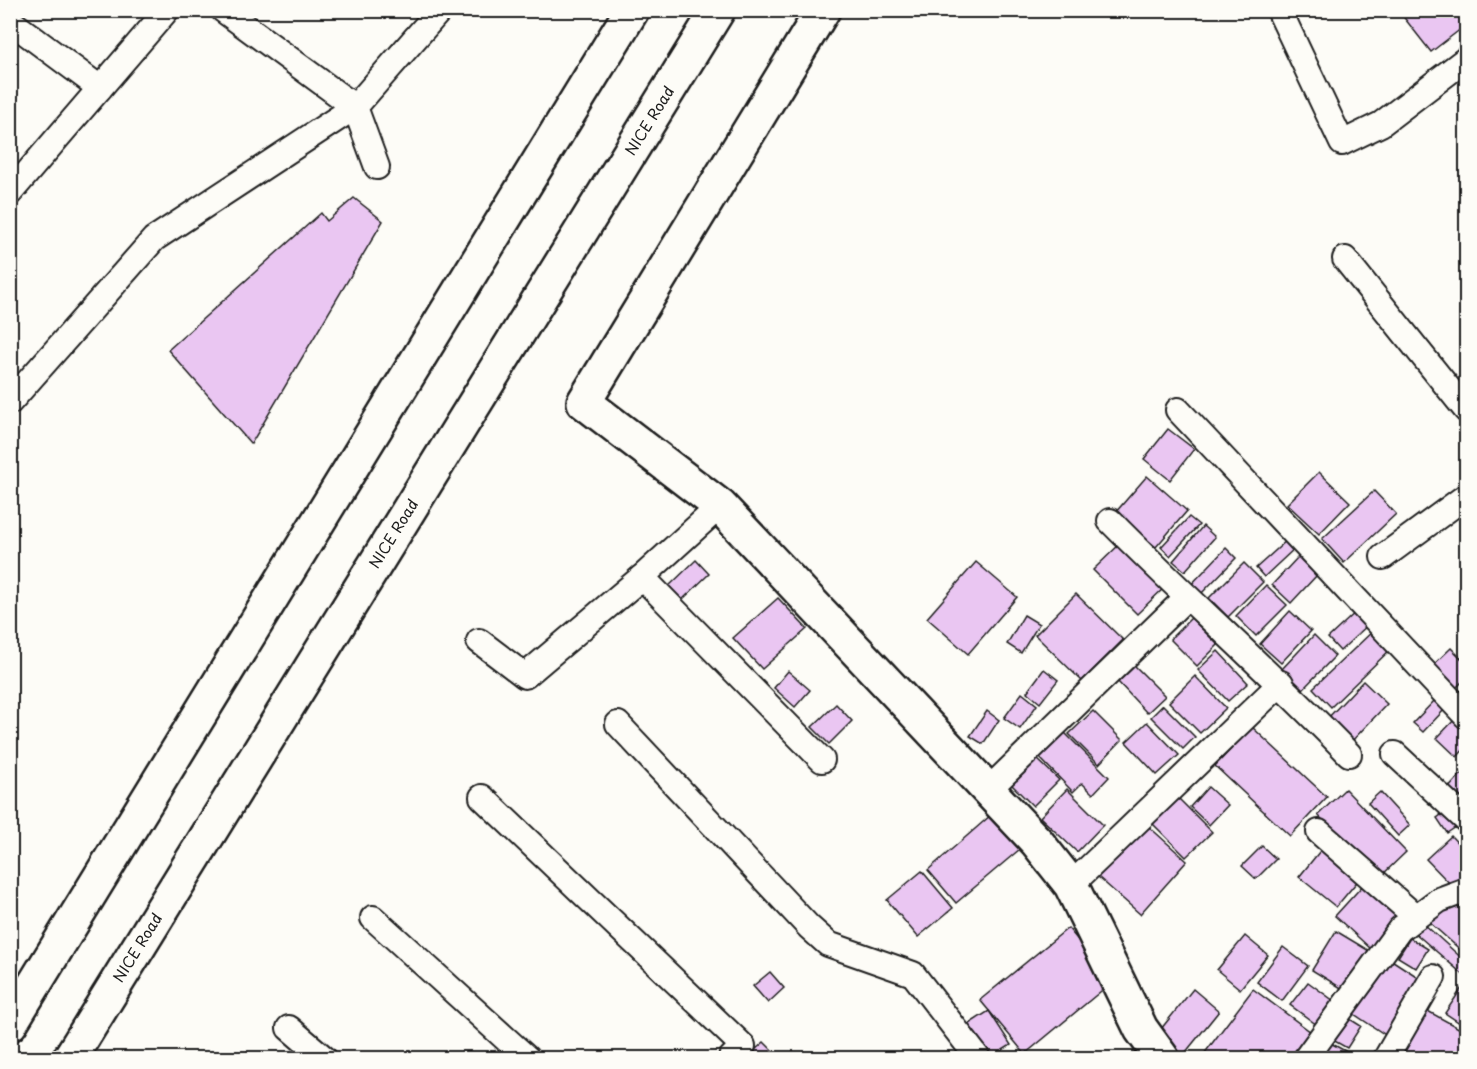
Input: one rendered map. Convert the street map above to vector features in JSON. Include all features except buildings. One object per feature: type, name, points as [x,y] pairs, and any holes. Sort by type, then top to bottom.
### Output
[{"type":"main road","points":[[10,1024],[632,10]]},
{"type":"main road","name":"NICE Road","points":[[70,1059],[718,10]]},
{"type":"main road","points":[[823,10],[584,402],[720,506],[1037,842],[1071,885],[1142,1029],[1162,1059]]},
{"type":"street","points":[[10,193],[167,10]]},
{"type":"street","points":[[223,10],[355,106],[377,167]]},
{"type":"street","points":[[1279,10],[1342,143],[1381,124],[1467,59]]},
{"type":"street","points":[[10,402],[154,239],[355,106],[436,12]]},
{"type":"street","points":[[10,21],[100,88]]},
{"type":"street","points":[[1345,259],[1467,410]]},
{"type":"street","points":[[1178,410],[1467,716]]},
{"type":"street","points":[[1383,557],[1467,496]]},
{"type":"street","points":[[480,641],[525,676],[642,577],[720,506]]},
{"type":"street","points":[[1110,521],[1186,598],[1281,683],[1349,754]]},
{"type":"street","points":[[642,577],[822,760]]},
{"type":"street","points":[[988,790],[1186,598]]},
{"type":"street","points":[[1071,885],[1281,683]]},
{"type":"street","points":[[618,724],[809,927],[828,944],[913,974],[978,1059]]},
{"type":"street","points":[[1395,754],[1467,820]]},
{"type":"street","points":[[482,797],[743,1046],[731,1059]]},
{"type":"street","points":[[1319,832],[1416,917]]},
{"type":"street","points":[[1306,1059],[1400,929],[1439,900],[1467,890]]},
{"type":"street","points":[[373,918],[527,1059]]},
{"type":"street","points":[[1386,1059],[1433,976]]},
{"type":"street","points":[[289,1028],[324,1059]]}]
